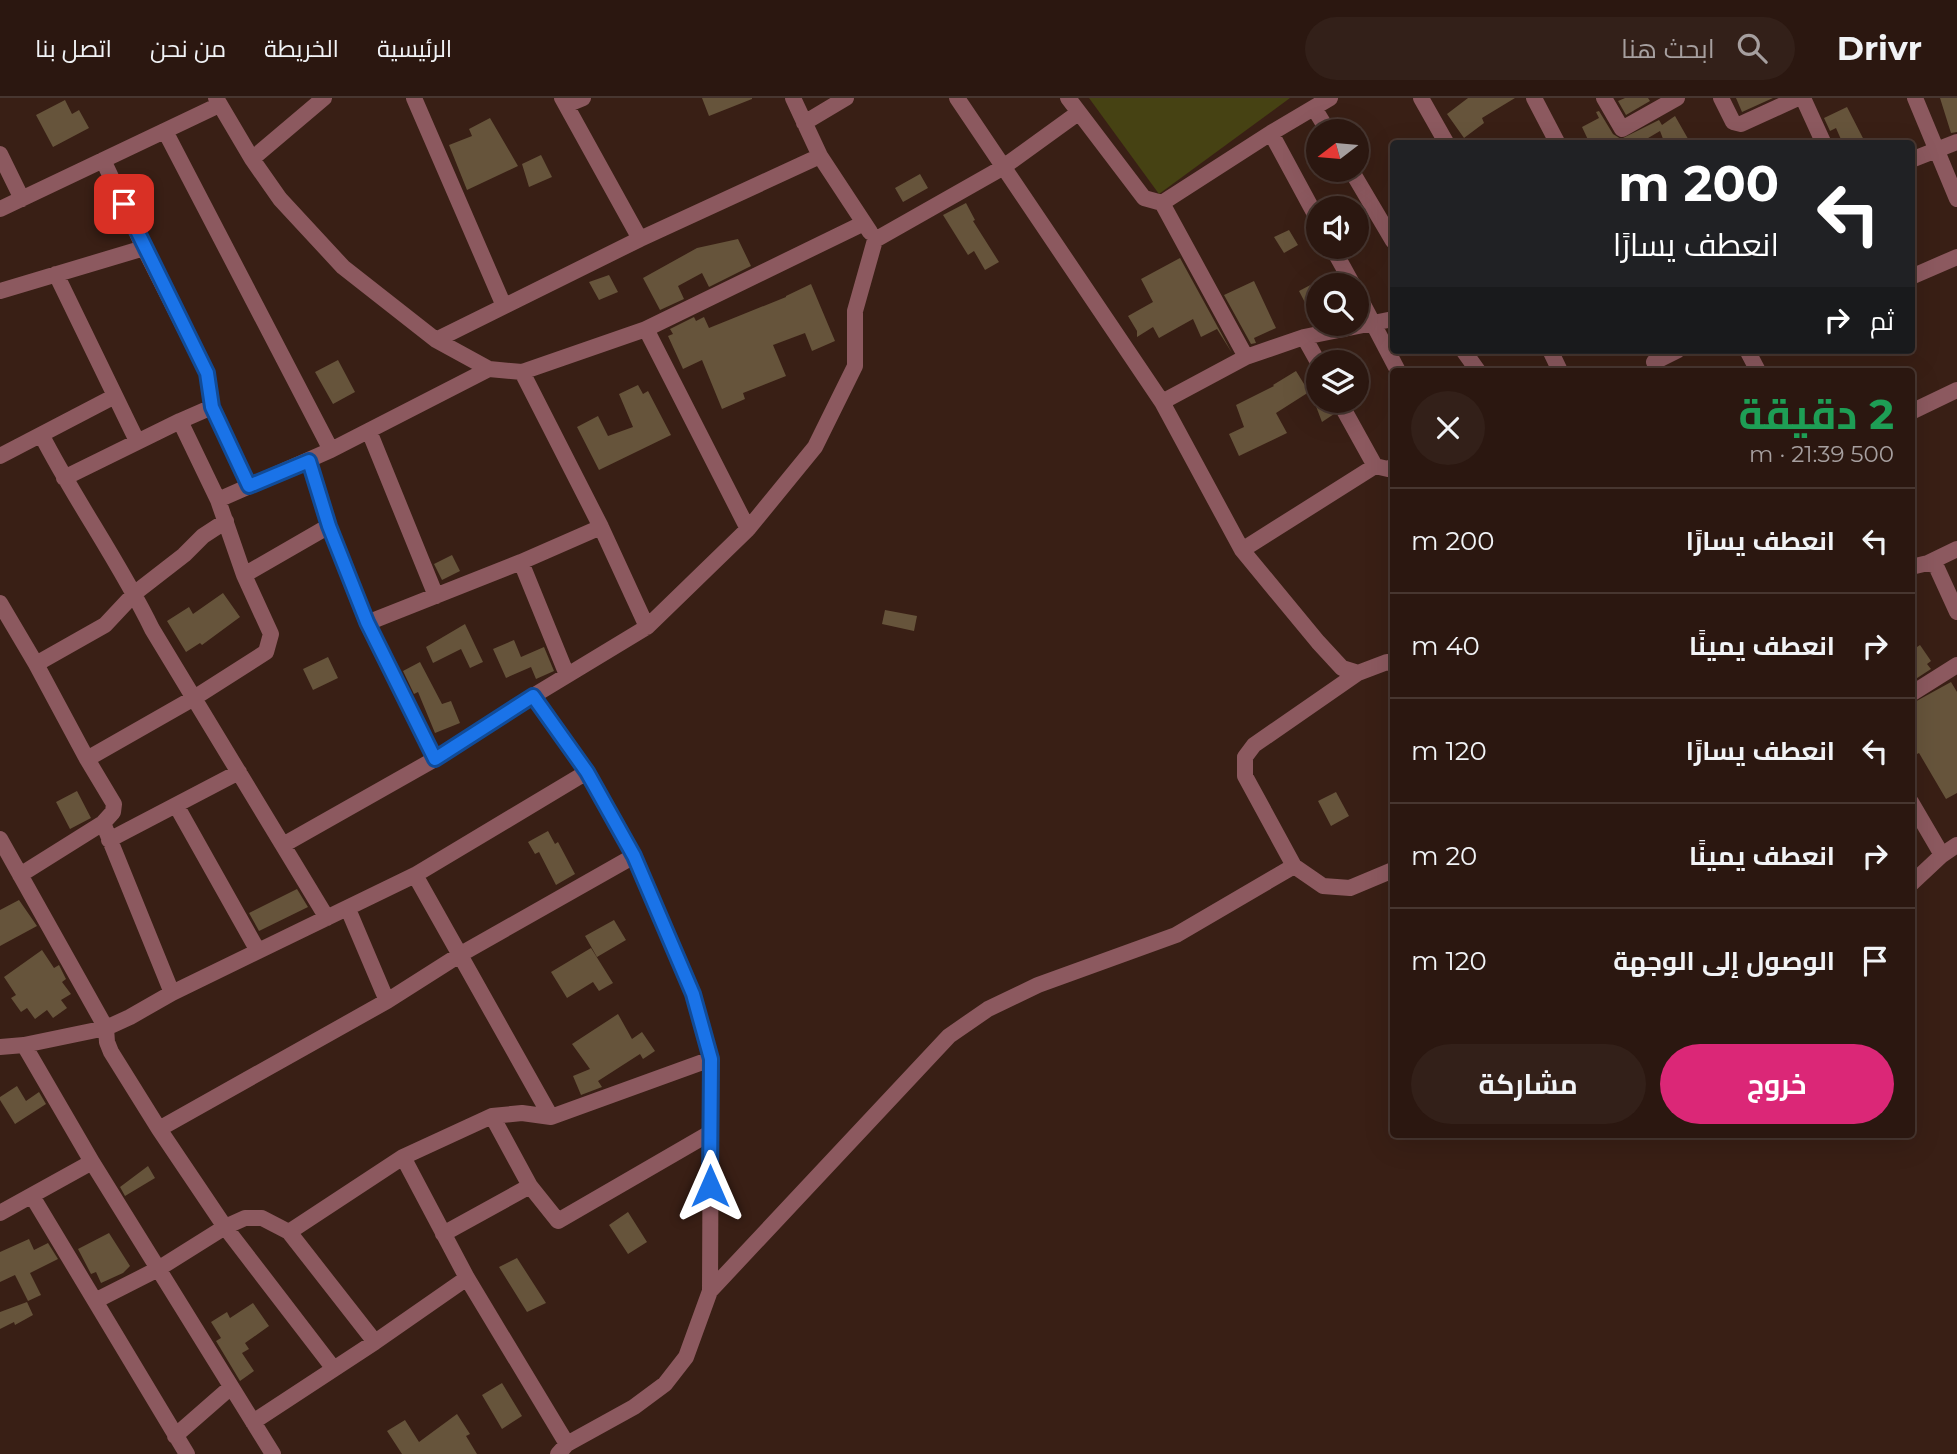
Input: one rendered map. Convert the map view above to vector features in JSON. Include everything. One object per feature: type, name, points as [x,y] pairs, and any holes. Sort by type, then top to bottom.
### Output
[{"type":"street","points":[[252,159],[324,98]]},
{"type":"street","points":[[414,98],[504,306]]},
{"type":"street","points":[[583,98],[564,102],[640,239]]},
{"type":"street","points":[[793,98],[820,156],[875,240]]},
{"type":"street","points":[[804,123],[846,98]]},
{"type":"street","points":[[957,98],[1162,402],[1242,550],[1342,668],[1358,673]]},
{"type":"street","points":[[1068,98],[1144,198],[1162,203],[1245,357]]},
{"type":"street","points":[[1162,203],[1270,133],[1330,98]]},
{"type":"street","points":[[1421,98],[1445,140]]},
{"type":"street","points":[[1534,98],[1556,140]]},
{"type":"street","points":[[1604,98],[1622,129],[1677,98]]},
{"type":"street","points":[[1721,98],[1727,115],[1733,122],[1741,124],[1801,98],[1822,140]]},
{"type":"street","points":[[1915,98],[1957,199]]},
{"type":"street","points":[[0,209],[165,131],[217,101],[280,199],[343,267],[436,340],[489,369],[522,372],[646,329],[864,223]]},
{"type":"street","points":[[1314,108],[1321,119]]},
{"type":"street","points":[[283,845],[435,759],[647,627],[748,529],[815,447],[855,366],[855,311],[875,240],[1002,168],[1078,113]]},
{"type":"street","points":[[165,131],[331,450]]},
{"type":"street","points":[[1270,133],[1306,198]]},
{"type":"street","points":[[1915,159],[1957,142]]},
{"type":"street","points":[[0,154],[22,199]]},
{"type":"street","points":[[436,340],[640,239],[820,156]]},
{"type":"street","points":[[103,160],[207,373],[212,407],[249,486]]},
{"type":"street","points":[[1358,182],[1390,235]]},
{"type":"street","points":[[0,291],[144,248]]},
{"type":"street","points":[[1915,275],[1957,257]]},
{"type":"street","points":[[56,274],[137,442]]},
{"type":"street","points":[[1369,314],[1396,368]]},
{"type":"street","points":[[1162,402],[1245,357],[1304,337],[1390,320]]},
{"type":"street","points":[[646,329],[748,529]]},
{"type":"street","points":[[1304,337],[1311,350]]},
{"type":"street","points":[[218,500],[309,461],[489,369]]},
{"type":"street","points":[[522,372],[601,527],[647,627]]},
{"type":"street","points":[[1915,410],[1957,390]]},
{"type":"street","points":[[0,456],[115,396]]},
{"type":"street","points":[[64,478],[212,407]]},
{"type":"street","points":[[1346,413],[1375,466]]},
{"type":"street","points":[[86,759],[194,698],[266,652],[270,645],[271,634],[244,575],[218,500],[180,421]]},
{"type":"street","points":[[369,431],[436,596]]},
{"type":"street","points":[[42,436],[64,478],[135,593],[152,629],[327,918]]},
{"type":"street","points":[[309,461],[329,526],[367,622],[435,759]]},
{"type":"street","points":[[1242,550],[1375,466],[1390,468]]},
{"type":"street","points":[[36,664],[105,625],[135,593],[184,555],[203,536],[226,521]]},
{"type":"street","points":[[244,575],[329,526]]},
{"type":"street","points":[[367,622],[521,562],[601,527]]},
{"type":"street","points":[[1915,565],[1928,563],[1957,549]]},
{"type":"street","points":[[521,562],[567,675]]},
{"type":"street","points":[[1928,563],[1936,566],[1957,612]]},
{"type":"street","points":[[0,604],[114,804],[113,812],[103,823],[20,875]]},
{"type":"street","points":[[1390,663],[1358,673],[1254,745],[1245,757],[1245,776],[1294,866],[1323,886],[1350,888],[1390,871]]},
{"type":"street","points":[[1915,691],[1957,665]]},
{"type":"street","points":[[402,1157],[563,1449],[634,1407],[665,1384],[686,1357],[710,1291],[711,1059],[693,994],[634,856],[587,772],[533,696]]},
{"type":"street","points":[[109,840],[239,772]]},
{"type":"street","points":[[0,1047],[24,1045],[106,1028],[130,1017],[172,993],[415,875],[587,772]]},
{"type":"street","points":[[176,805],[258,951]]},
{"type":"street","points":[[1915,809],[1942,855]]},
{"type":"street","points":[[103,823],[172,993]]},
{"type":"street","points":[[0,839],[106,1028],[111,1052],[159,1129],[225,1227],[334,1369]]},
{"type":"street","points":[[1915,880],[1957,845]]},
{"type":"street","points":[[159,1129],[387,1001],[461,954],[634,856]]},
{"type":"street","points":[[710,1291],[949,1036],[988,1009],[1038,985],[1175,936],[1294,866]]},
{"type":"street","points":[[415,875],[551,1117]]},
{"type":"street","points":[[348,909],[387,1001]]},
{"type":"street","points":[[24,1045],[92,1162],[273,1454]]},
{"type":"street","points":[[289,1232],[402,1157],[492,1116],[522,1113],[551,1117],[711,1059]]},
{"type":"street","points":[[492,1116],[530,1186],[555,1219],[561,1221],[710,1133]]},
{"type":"street","points":[[0,1213],[92,1162]]},
{"type":"street","points":[[443,1234],[530,1186]]},
{"type":"street","points":[[32,1196],[187,1454]]},
{"type":"street","points":[[95,1301],[158,1269],[225,1227],[244,1218],[262,1218],[289,1232],[375,1342]]},
{"type":"street","points":[[253,1422],[467,1278]]},
{"type":"street","points":[[175,1436],[231,1387]]},
{"type":"shaded area","points":[[1089,98],[1290,98],[1159,194]]},
{"type":"building","points":[[702,98],[752,98],[752,99],[709,116]]},
{"type":"building","points":[[1468,98],[1515,98],[1482,118],[1484,123],[1464,138],[1447,114]]},
{"type":"building","points":[[1625,98],[1648,98],[1650,101],[1626,115],[1618,101]]},
{"type":"building","points":[[1736,98],[1773,98],[1742,112]]},
{"type":"building","points":[[1940,98],[1957,98],[1957,132],[1951,133]]},
{"type":"building","points":[[65,100],[72,114],[79,110],[89,128],[53,147],[36,115]]},
{"type":"building","points":[[1847,107],[1864,140],[1841,140],[1836,128],[1830,131],[1824,118]]},
{"type":"building","points":[[1599,111],[1613,134],[1621,139],[1659,120],[1662,125],[1675,116],[1689,140],[1663,140],[1660,131],[1645,140],[1588,140],[1582,127],[1599,118],[1596,112]]},
{"type":"building","points":[[490,118],[518,166],[467,190],[449,145],[472,136],[469,129]]},
{"type":"building","points":[[541,155],[552,177],[529,187],[522,164]]},
{"type":"building","points":[[920,174],[928,188],[903,202],[895,188]]},
{"type":"building","points":[[966,203],[975,220],[973,221],[999,262],[985,270],[974,251],[968,255],[943,215]]},
{"type":"building","points":[[1289,230],[1298,245],[1284,253],[1274,237]]},
{"type":"building","points":[[738,239],[751,266],[709,287],[702,273],[678,286],[684,299],[660,310],[643,278],[697,248]]},
{"type":"building","points":[[1180,258],[1232,353],[1217,329],[1201,337],[1193,319],[1159,338],[1153,327],[1137,337],[1137,331],[1128,316],[1153,302],[1141,279]]},
{"type":"building","points":[[609,275],[618,292],[599,300],[589,282]]},
{"type":"building","points":[[1254,281],[1276,328],[1254,338],[1256,343],[1251,344],[1224,295]]},
{"type":"building","points":[[811,284],[835,341],[812,351],[805,333],[773,345],[786,376],[743,393],[745,399],[722,409],[702,360],[683,369],[668,336],[673,334],[670,329],[694,317],[696,321],[704,317],[709,328]]},
{"type":"building","points":[[1306,287],[1306,305],[1299,291]]},
{"type":"building","points":[[338,360],[355,392],[333,404],[315,372]]},
{"type":"building","points":[[1296,371],[1306,387],[1306,394],[1276,413],[1287,433],[1239,456],[1229,434],[1244,427],[1236,405]]},
{"type":"building","points":[[638,385],[643,394],[648,391],[671,435],[599,470],[577,427],[598,416],[608,436],[633,427],[619,394]]},
{"type":"building","points":[[1319,413],[1334,413],[1334,414],[1322,422]]},
{"type":"building","points":[[452,555],[460,571],[442,580],[434,564]]},
{"type":"building","points":[[223,593],[240,617],[202,645],[200,643],[186,652],[167,621],[189,607],[193,614]]},
{"type":"building","points":[[885,610],[917,616],[914,631],[882,624]]},
{"type":"building","points":[[465,624],[483,662],[470,668],[461,649],[433,663],[426,647]]},
{"type":"building","points":[[514,640],[521,657],[544,647],[554,671],[536,679],[531,667],[506,678],[493,649]]},
{"type":"building","points":[[1920,645],[1931,661],[1927,664],[1931,669],[1915,679],[1915,648]]},
{"type":"building","points":[[328,657],[338,678],[313,690],[303,669]]},
{"type":"building","points":[[420,662],[442,704],[451,701],[460,723],[435,733],[418,692],[414,694],[403,671]]},
{"type":"building","points":[[1951,682],[1957,692],[1957,793],[1946,799],[1919,753],[1915,755],[1915,702]]},
{"type":"building","points":[[77,791],[91,818],[70,829],[56,802]]},
{"type":"building","points":[[1336,792],[1349,816],[1331,826],[1318,801]]},
{"type":"building","points":[[548,831],[555,844],[558,842],[575,874],[556,885],[539,852],[535,854],[528,842]]},
{"type":"building","points":[[297,889],[308,907],[259,931],[249,913]]},
{"type":"building","points":[[19,900],[37,926],[0,946],[0,910]]},
{"type":"building","points":[[614,920],[626,940],[597,957],[585,936]]},
{"type":"building","points":[[591,948],[613,983],[599,991],[593,982],[567,998],[551,972]]},
{"type":"building","points":[[42,950],[54,968],[59,965],[66,979],[62,982],[71,994],[61,1000],[67,1008],[53,1018],[47,1010],[35,1019],[27,1008],[21,1012],[11,998],[16,995],[4,977]]},
{"type":"building","points":[[618,1014],[632,1039],[642,1032],[655,1051],[643,1059],[640,1054],[598,1081],[602,1087],[581,1095],[573,1076],[590,1069],[572,1044]]},
{"type":"building","points":[[17,1086],[26,1101],[39,1092],[46,1104],[15,1124],[0,1097]]},
{"type":"building","points":[[148,1166],[155,1178],[125,1196],[120,1187]]},
{"type":"building","points":[[628,1212],[647,1242],[628,1254],[609,1225]]},
{"type":"building","points":[[109,1233],[130,1266],[123,1273],[101,1283],[96,1272],[91,1274],[78,1249]]},
{"type":"building","points":[[29,1239],[34,1250],[48,1243],[58,1259],[30,1273],[41,1295],[28,1301],[15,1275],[0,1282],[0,1252]]},
{"type":"building","points":[[517,1258],[546,1303],[527,1312],[499,1267]]},
{"type":"building","points":[[27,1302],[33,1315],[15,1325],[14,1322],[0,1329],[0,1312]]},
{"type":"building","points":[[253,1303],[269,1326],[245,1343],[249,1349],[242,1353],[254,1371],[240,1381],[216,1341],[221,1338],[211,1322],[227,1312],[230,1318]]},
{"type":"building","points":[[502,1383],[522,1416],[502,1429],[482,1395]]},
{"type":"building","points":[[457,1414],[470,1434],[466,1436],[477,1454],[402,1454],[387,1431],[405,1420],[419,1442]]},
{"type":"route","points":[[124,204],[207,373],[212,407],[249,486],[309,461],[329,526],[367,622],[435,759],[533,696],[587,772],[634,856],[693,994],[711,1059],[710,1186]]}]
